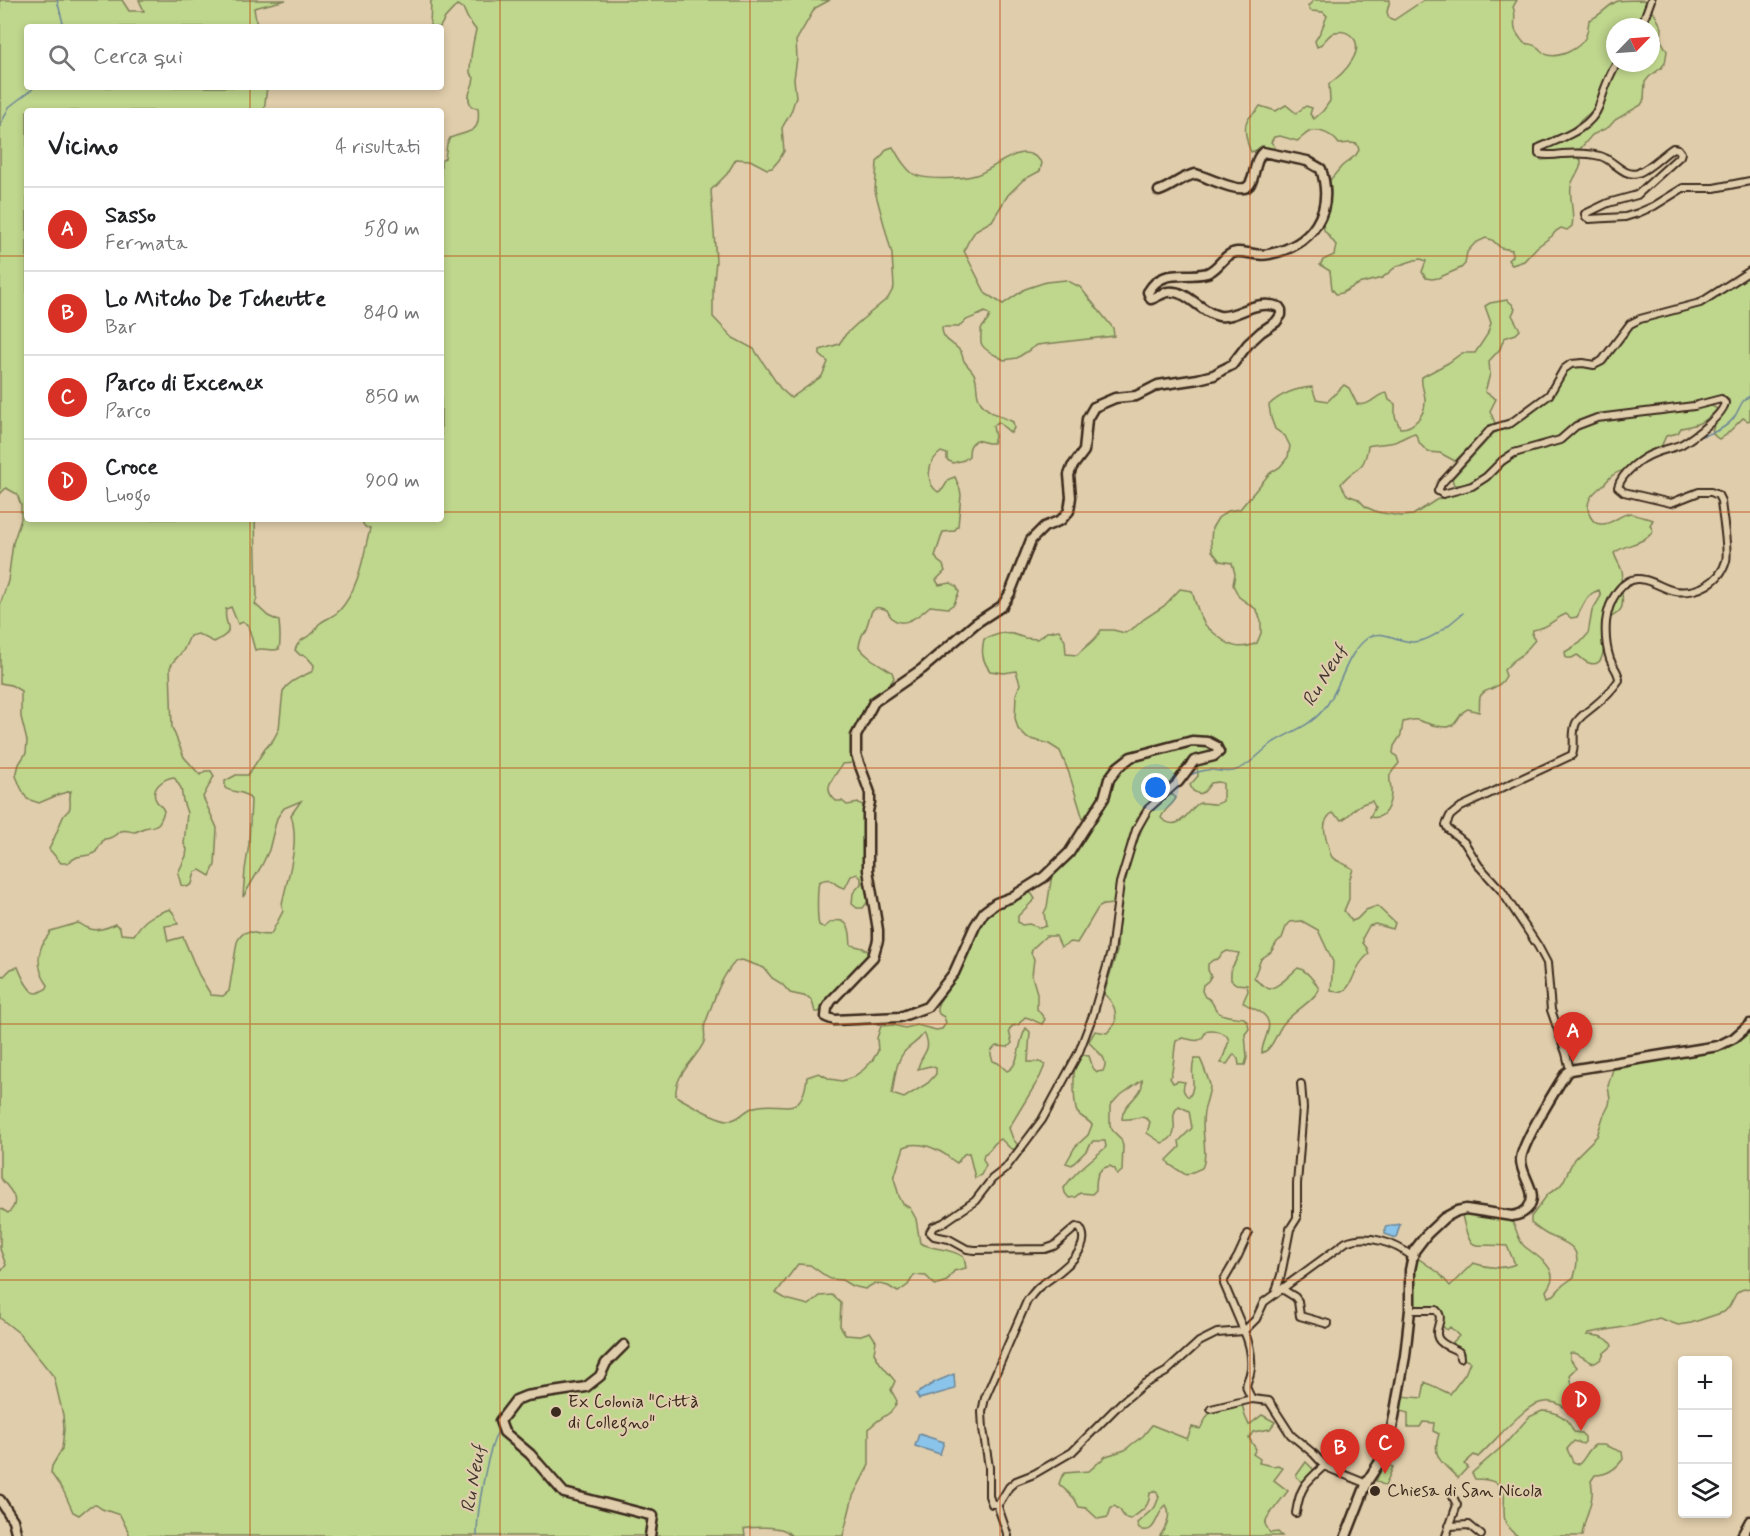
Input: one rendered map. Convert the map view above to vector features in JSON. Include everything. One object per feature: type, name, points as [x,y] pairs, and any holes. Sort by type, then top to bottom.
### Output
[{"type":"street","points":[[1644,18],[1651,0]]},
{"type":"street","points":[[1612,72],[1593,118],[1560,140],[1539,148],[1539,154],[1547,156],[1575,153],[1604,157],[1632,174],[1645,169],[1673,148],[1678,149],[1681,153],[1637,195],[1608,203],[1585,214],[1586,217],[1589,219],[1625,217],[1654,207],[1683,188],[1714,188],[1750,181]]},
{"type":"street","points":[[997,1504],[992,1504],[989,1497],[989,1467],[982,1412],[985,1398],[1027,1301],[1038,1288],[1070,1263],[1083,1243],[1084,1237],[1080,1228],[1076,1227],[1054,1246],[1045,1249],[975,1250],[967,1249],[949,1239],[934,1236],[930,1232],[933,1227],[975,1202],[992,1179],[1005,1169],[1041,1120],[1079,1052],[1093,1015],[1111,952],[1120,884],[1136,830],[1148,809],[1178,782],[1194,761],[1214,756],[1219,752],[1216,746],[1208,742],[1192,741],[1131,757],[1118,767],[1109,780],[1104,798],[1068,853],[1044,877],[984,912],[975,926],[954,973],[927,1007],[900,1017],[834,1020],[826,1017],[827,1008],[873,957],[878,940],[868,870],[867,811],[870,793],[856,755],[856,736],[874,702],[922,669],[935,656],[1002,606],[1010,593],[1031,540],[1044,527],[1061,520],[1069,511],[1071,497],[1069,475],[1084,451],[1087,419],[1094,407],[1115,398],[1136,396],[1158,386],[1214,375],[1232,365],[1248,344],[1276,322],[1281,315],[1279,307],[1264,304],[1225,317],[1217,316],[1180,293],[1165,292],[1151,299],[1149,292],[1153,284],[1161,278],[1214,270],[1234,252],[1257,256],[1279,252],[1314,230],[1323,212],[1325,198],[1325,180],[1321,169],[1307,161],[1263,152],[1252,182],[1246,188],[1233,187],[1196,174],[1189,175],[1168,189],[1159,191]]},
{"type":"street","points":[[1570,1070],[1551,1010],[1547,963],[1512,904],[1479,866],[1464,842],[1448,829],[1447,820],[1461,807],[1572,755],[1575,749],[1575,724],[1581,716],[1603,699],[1619,680],[1607,647],[1606,624],[1611,602],[1619,589],[1633,579],[1645,580],[1678,592],[1706,586],[1714,582],[1720,573],[1726,560],[1726,549],[1721,501],[1718,495],[1711,492],[1699,492],[1671,503],[1624,492],[1618,487],[1623,477],[1640,461],[1685,442],[1711,422],[1723,409],[1725,403],[1721,399],[1715,399],[1694,406],[1597,418],[1576,426],[1560,440],[1514,453],[1472,486],[1443,494],[1438,491],[1441,484],[1491,429],[1511,423],[1549,395],[1564,369],[1571,364],[1594,365],[1602,361],[1629,324],[1700,303],[1750,271]]},
{"type":"street","points":[[1346,1536],[1367,1484],[1390,1438],[1405,1356],[1410,1310],[1410,1270],[1416,1247],[1444,1218],[1457,1210],[1475,1210],[1512,1216],[1520,1214],[1530,1205],[1532,1192],[1523,1172],[1521,1160],[1525,1145],[1566,1073],[1570,1070],[1718,1046],[1734,1038],[1750,1024]]},
{"type":"street","points":[[1275,1294],[1290,1229],[1297,1218],[1297,1184],[1303,1108],[1301,1084]]},
{"type":"street","points":[[1248,1234],[1224,1284],[1248,1340],[1251,1365],[1246,1389],[1252,1399]]},
{"type":"street","points":[[997,1504],[1016,1481],[1049,1466],[1072,1452],[1122,1402],[1144,1384],[1172,1367],[1199,1342],[1217,1333],[1244,1331],[1256,1319],[1264,1302],[1350,1240],[1367,1239],[1386,1242],[1400,1247],[1412,1256]]},
{"type":"street","points":[[1282,1288],[1298,1301],[1300,1316],[1328,1324]]},
{"type":"street","points":[[1410,1310],[1436,1310],[1440,1317],[1438,1339],[1459,1352],[1460,1358]]},
{"type":"street","points":[[624,1345],[606,1363],[600,1376],[586,1387],[525,1396],[516,1400],[500,1421],[504,1432],[530,1454],[564,1493],[653,1516],[650,1536]]},
{"type":"street","points":[[1211,1409],[1252,1399],[1269,1401],[1291,1435],[1314,1454],[1324,1466],[1367,1484]]},
{"type":"street","points":[[1296,1513],[1304,1484],[1324,1466]]},
{"type":"street","points":[[1446,1536],[1457,1505],[1453,1497]]},
{"type":"street","points":[[0,1500],[13,1521],[17,1536]]},
{"type":"street","points":[[997,1504],[1008,1536]]},
{"type":"street","points":[[1742,1536],[1750,1521]]},
{"type":"street","points":[[1449,1526],[1469,1525],[1481,1535]]},
{"type":"green space","points":[[0,0],[122,0],[129,11],[144,11],[139,0],[286,0],[254,8],[257,24],[24,24],[24,90],[267,90],[264,108],[24,108],[24,522],[255,522],[257,598],[255,604],[268,616],[279,621],[279,649],[255,650],[248,625],[243,622],[238,624],[231,607],[226,609],[228,631],[222,638],[214,642],[198,634],[190,636],[183,651],[170,668],[172,727],[184,757],[200,775],[205,771],[211,771],[214,776],[203,797],[217,828],[215,865],[210,876],[200,870],[195,872],[192,884],[187,887],[181,885],[178,873],[186,856],[187,849],[184,844],[187,813],[181,788],[174,777],[163,781],[155,790],[155,798],[164,811],[158,824],[135,832],[121,831],[111,838],[104,839],[95,853],[77,857],[67,863],[61,863],[49,849],[63,816],[70,808],[71,791],[39,803],[27,799],[16,776],[19,764],[26,753],[27,741],[21,717],[21,691],[11,685],[0,683],[0,605],[8,581],[13,543],[21,519],[21,505],[17,494],[6,488],[0,494]]},
{"type":"green space","points":[[431,0],[830,0],[815,8],[796,41],[797,58],[794,79],[796,97],[782,128],[784,151],[779,160],[772,168],[767,169],[750,160],[736,159],[727,174],[711,190],[716,261],[713,317],[733,338],[754,349],[780,388],[791,398],[822,376],[828,362],[820,355],[820,350],[839,344],[846,334],[888,298],[894,287],[892,254],[875,191],[877,162],[887,149],[893,147],[903,164],[912,173],[933,178],[976,175],[1018,154],[1026,153],[1034,156],[1042,163],[1040,171],[1023,180],[1008,195],[992,221],[976,230],[964,251],[986,294],[1003,304],[1025,289],[1046,282],[1066,280],[1080,287],[1113,328],[1114,336],[1037,345],[1017,358],[1004,360],[986,350],[981,343],[981,329],[990,315],[985,312],[968,319],[959,327],[942,327],[946,339],[961,352],[964,361],[974,374],[981,403],[992,412],[1013,422],[1014,428],[1011,433],[998,422],[993,426],[995,437],[993,443],[976,440],[970,446],[969,456],[953,463],[947,460],[947,454],[941,452],[931,466],[929,477],[938,492],[943,489],[949,479],[955,477],[961,495],[958,526],[954,531],[943,532],[935,556],[945,571],[936,580],[939,585],[951,583],[957,587],[959,592],[954,604],[948,608],[930,606],[920,615],[902,622],[891,617],[887,610],[877,607],[872,612],[862,635],[859,647],[874,661],[892,672],[894,678],[870,702],[855,728],[852,740],[854,763],[842,764],[830,783],[829,791],[836,801],[842,801],[847,805],[859,803],[864,806],[864,852],[870,899],[863,908],[857,908],[852,904],[853,893],[861,884],[861,878],[857,874],[851,876],[845,888],[827,879],[819,882],[818,911],[819,925],[824,928],[834,921],[844,922],[849,929],[851,945],[863,948],[869,954],[819,1012],[815,1012],[812,1001],[808,997],[790,993],[764,968],[742,960],[736,961],[721,982],[714,999],[704,1026],[704,1042],[682,1074],[676,1088],[676,1096],[681,1099],[711,1115],[732,1120],[762,1105],[794,1105],[800,1100],[807,1077],[819,1073],[830,1079],[842,1081],[853,1077],[872,1061],[878,1051],[877,1038],[881,1026],[893,1025],[905,1028],[917,1025],[936,1030],[942,1029],[946,1023],[937,1008],[939,1002],[960,971],[984,917],[994,908],[1027,892],[1035,899],[1018,916],[1018,922],[1022,925],[1029,924],[1040,928],[1046,926],[1044,913],[1052,874],[1089,829],[1106,801],[1110,784],[1120,770],[1133,760],[1172,749],[1193,745],[1208,745],[1214,748],[1215,752],[1193,758],[1142,812],[1130,836],[1115,889],[1114,904],[1098,908],[1077,943],[1071,942],[1061,947],[1056,936],[1046,936],[1033,948],[1031,953],[1034,959],[1032,976],[1037,993],[1037,1009],[1045,1019],[1042,1024],[1025,1017],[1009,1031],[1012,1043],[1008,1047],[996,1046],[991,1053],[993,1061],[1007,1071],[1017,1059],[1026,1028],[1030,1032],[1028,1062],[1040,1062],[1045,1065],[1009,1128],[1017,1144],[1016,1150],[1010,1148],[1001,1139],[998,1140],[984,1154],[983,1159],[986,1165],[981,1175],[975,1178],[969,1153],[964,1154],[957,1163],[928,1146],[904,1147],[894,1178],[903,1204],[910,1208],[916,1219],[920,1243],[948,1250],[964,1257],[966,1268],[954,1271],[947,1281],[935,1285],[926,1276],[914,1275],[908,1285],[898,1292],[888,1286],[875,1283],[865,1289],[852,1286],[842,1280],[830,1279],[810,1265],[798,1264],[776,1293],[786,1299],[809,1305],[820,1296],[832,1295],[841,1303],[840,1326],[846,1335],[858,1336],[870,1332],[876,1341],[874,1353],[895,1381],[891,1390],[897,1401],[895,1406],[869,1429],[869,1465],[853,1496],[843,1536],[792,1536],[781,1529],[758,1527],[744,1529],[745,1536],[129,1536],[120,1515],[96,1505],[90,1506],[79,1515],[73,1512],[64,1492],[51,1473],[52,1466],[62,1449],[64,1429],[54,1377],[19,1333],[0,1318],[0,1273],[6,1265],[0,1249],[0,1208],[8,1213],[14,1204],[14,1199],[0,1178],[0,975],[4,976],[11,969],[18,967],[28,987],[38,993],[48,985],[42,975],[39,960],[44,941],[50,931],[78,923],[94,930],[115,924],[120,928],[121,934],[134,935],[149,918],[170,909],[178,924],[165,926],[168,941],[183,937],[199,975],[211,995],[223,996],[229,991],[237,942],[241,936],[248,932],[261,935],[271,934],[283,911],[282,904],[294,848],[291,815],[301,801],[284,808],[277,818],[269,850],[243,897],[251,800],[245,794],[225,788],[225,781],[236,775],[248,775],[279,729],[283,691],[293,681],[313,671],[314,665],[306,656],[300,655],[295,650],[299,643],[314,632],[319,624],[339,611],[351,593],[356,583],[370,529],[362,522],[444,522],[444,159],[450,138],[472,130],[478,123],[478,108],[472,107],[469,99],[474,78],[470,73],[470,68],[476,30],[463,8],[457,5],[442,24],[430,24]],"holes":[[[924,1033],[928,1044],[918,1069],[930,1066],[936,1068],[936,1074],[928,1083],[904,1098],[892,1094],[896,1070],[903,1053]]]},
{"type":"green space","points":[[1314,0],[1390,0],[1387,12],[1389,18],[1394,20],[1424,0],[1517,0],[1513,7],[1517,35],[1524,43],[1534,45],[1544,54],[1553,56],[1563,54],[1578,46],[1586,36],[1589,20],[1614,3],[1647,0],[1640,18],[1606,18],[1606,72],[1610,72],[1593,110],[1564,135],[1537,147],[1535,151],[1536,156],[1542,160],[1576,157],[1581,160],[1580,168],[1571,187],[1572,226],[1567,230],[1561,228],[1556,231],[1524,261],[1512,265],[1508,260],[1512,256],[1512,250],[1501,248],[1486,238],[1475,243],[1467,252],[1465,264],[1461,268],[1438,278],[1426,278],[1422,272],[1426,261],[1421,259],[1397,266],[1382,278],[1358,284],[1336,294],[1332,289],[1330,271],[1320,265],[1323,260],[1334,255],[1336,245],[1324,230],[1323,224],[1330,180],[1356,155],[1359,150],[1357,144],[1339,144],[1326,133],[1313,131],[1297,141],[1280,136],[1274,137],[1271,142],[1276,153],[1262,148],[1251,152],[1246,130],[1247,121],[1260,106],[1276,111],[1286,105],[1296,113],[1306,106],[1312,108],[1310,114],[1314,119],[1330,101],[1329,84],[1352,61],[1357,46],[1355,40],[1346,32],[1332,33],[1317,47],[1315,41],[1327,16],[1323,12],[1311,11],[1308,6]]},
{"type":"green space","points":[[1652,9],[1657,18],[1648,18]]},
{"type":"green space","points":[[1660,24],[1661,40],[1667,51],[1665,63],[1661,68]]},
{"type":"green space","points":[[1616,72],[1656,72],[1645,82],[1644,100],[1641,105],[1615,120],[1609,127],[1592,135],[1580,149],[1547,153],[1545,151],[1547,148],[1575,134],[1595,118]]},
{"type":"green space","points":[[1750,273],[1750,420],[1743,418],[1719,439],[1714,435],[1714,426],[1728,406],[1729,400],[1722,395],[1678,406],[1597,416],[1549,441],[1515,450],[1502,457],[1479,478],[1463,485],[1454,485],[1452,479],[1494,433],[1533,412],[1553,394],[1570,368],[1575,365],[1594,367],[1605,363],[1625,333],[1635,324],[1701,304]]},
{"type":"green space","points":[[1507,300],[1515,309],[1512,315],[1520,330],[1504,338],[1500,349],[1489,361],[1490,374],[1485,392],[1496,399],[1490,411],[1495,423],[1455,461],[1440,453],[1428,452],[1420,444],[1415,433],[1393,442],[1368,446],[1364,461],[1341,484],[1347,495],[1358,499],[1366,507],[1377,512],[1401,516],[1413,515],[1436,500],[1481,483],[1520,455],[1557,444],[1580,428],[1596,421],[1712,406],[1717,409],[1701,422],[1681,428],[1678,433],[1666,436],[1661,447],[1648,452],[1630,467],[1612,476],[1590,498],[1588,511],[1594,522],[1605,524],[1631,513],[1653,520],[1650,525],[1653,531],[1649,536],[1614,553],[1623,573],[1621,581],[1623,601],[1621,609],[1604,621],[1604,649],[1600,661],[1595,664],[1587,662],[1577,655],[1566,658],[1565,652],[1580,643],[1588,634],[1592,611],[1601,596],[1599,590],[1588,598],[1577,617],[1571,618],[1566,614],[1544,627],[1533,630],[1532,636],[1535,640],[1504,670],[1506,676],[1503,681],[1482,694],[1479,712],[1468,709],[1448,727],[1415,720],[1403,722],[1401,735],[1394,746],[1393,753],[1399,763],[1390,775],[1391,795],[1384,814],[1375,818],[1370,817],[1375,807],[1372,801],[1357,807],[1342,820],[1332,813],[1324,829],[1332,857],[1353,869],[1349,881],[1349,899],[1344,911],[1352,921],[1366,910],[1377,906],[1395,923],[1393,929],[1375,924],[1369,926],[1363,937],[1363,943],[1369,954],[1359,965],[1346,989],[1337,992],[1331,991],[1333,962],[1318,930],[1302,921],[1290,922],[1282,938],[1271,952],[1261,959],[1254,977],[1269,989],[1281,983],[1298,968],[1310,976],[1319,989],[1314,997],[1284,1023],[1272,1044],[1262,1053],[1269,1024],[1267,1019],[1262,1013],[1243,1002],[1248,991],[1247,985],[1236,984],[1231,980],[1232,968],[1239,953],[1227,951],[1208,964],[1211,976],[1203,985],[1202,991],[1205,997],[1220,1014],[1244,1018],[1249,1029],[1245,1034],[1247,1058],[1245,1065],[1239,1065],[1234,1054],[1227,1064],[1221,1063],[1229,1041],[1227,1036],[1217,1031],[1206,1031],[1199,1040],[1182,1038],[1176,1041],[1170,1078],[1173,1083],[1185,1082],[1184,1091],[1189,1097],[1193,1088],[1193,1064],[1195,1059],[1200,1059],[1210,1085],[1203,1119],[1205,1156],[1202,1168],[1186,1175],[1170,1165],[1167,1160],[1180,1147],[1179,1141],[1192,1128],[1189,1111],[1179,1106],[1175,1111],[1173,1135],[1162,1143],[1147,1133],[1150,1122],[1147,1119],[1141,1117],[1122,1119],[1126,1108],[1140,1090],[1142,1080],[1118,1097],[1110,1106],[1110,1125],[1121,1139],[1123,1146],[1122,1171],[1117,1175],[1115,1169],[1110,1166],[1105,1167],[1099,1172],[1096,1190],[1092,1194],[1080,1193],[1069,1198],[1064,1188],[1068,1182],[1106,1147],[1105,1141],[1093,1141],[1072,1165],[1066,1163],[1075,1147],[1088,1135],[1092,1125],[1076,1109],[1074,1071],[1083,1055],[1089,1056],[1097,1072],[1103,1071],[1105,1062],[1089,1041],[1095,1031],[1107,1033],[1115,1024],[1114,1008],[1104,994],[1117,951],[1123,882],[1132,854],[1152,808],[1171,793],[1176,798],[1161,818],[1168,823],[1185,818],[1200,803],[1214,804],[1223,801],[1223,783],[1211,783],[1204,792],[1199,794],[1193,791],[1190,785],[1198,776],[1197,765],[1220,756],[1223,751],[1220,743],[1211,736],[1191,738],[1115,764],[1106,775],[1097,803],[1083,819],[1060,751],[1049,744],[1027,738],[1018,729],[1015,718],[1016,695],[1020,684],[1016,671],[1004,673],[990,671],[983,656],[984,639],[1002,633],[1037,639],[1047,632],[1059,630],[1065,641],[1066,654],[1077,655],[1093,641],[1101,630],[1125,633],[1164,606],[1180,589],[1192,591],[1205,624],[1224,641],[1239,647],[1257,643],[1261,633],[1261,621],[1257,610],[1239,597],[1233,585],[1235,574],[1232,563],[1220,561],[1212,551],[1211,540],[1212,528],[1218,518],[1228,511],[1240,509],[1270,473],[1280,467],[1288,457],[1290,446],[1285,436],[1275,429],[1269,405],[1289,392],[1312,387],[1316,399],[1328,401],[1344,385],[1349,388],[1357,404],[1366,404],[1387,393],[1389,400],[1395,404],[1395,416],[1400,428],[1405,428],[1414,424],[1423,412],[1425,399],[1422,377],[1462,353],[1475,353],[1487,335],[1491,323],[1485,306]]},
{"type":"green space","points":[[1750,1028],[1750,1288],[1736,1294],[1724,1312],[1691,1323],[1678,1325],[1659,1318],[1636,1325],[1589,1333],[1587,1335],[1605,1339],[1612,1346],[1595,1363],[1570,1353],[1570,1359],[1577,1367],[1570,1375],[1572,1385],[1570,1405],[1565,1408],[1546,1402],[1528,1408],[1478,1457],[1474,1455],[1464,1464],[1468,1467],[1458,1478],[1443,1464],[1437,1454],[1439,1434],[1433,1431],[1434,1423],[1423,1422],[1420,1427],[1408,1427],[1408,1413],[1401,1411],[1401,1396],[1422,1398],[1425,1382],[1450,1394],[1465,1374],[1470,1362],[1464,1359],[1464,1353],[1450,1345],[1459,1336],[1450,1327],[1447,1330],[1441,1325],[1443,1313],[1413,1306],[1416,1257],[1439,1273],[1450,1286],[1473,1263],[1494,1267],[1515,1264],[1507,1246],[1480,1245],[1471,1242],[1462,1215],[1464,1213],[1511,1220],[1524,1246],[1549,1268],[1552,1280],[1546,1291],[1548,1297],[1554,1295],[1574,1277],[1576,1253],[1569,1245],[1546,1234],[1531,1223],[1531,1217],[1548,1194],[1563,1182],[1574,1159],[1597,1136],[1609,1105],[1608,1086],[1613,1069],[1723,1049]]},
{"type":"green space","points":[[1242,1404],[1249,1425],[1262,1415],[1275,1422],[1270,1429],[1253,1432],[1249,1438],[1256,1449],[1253,1454],[1260,1459],[1259,1463],[1278,1465],[1283,1468],[1274,1480],[1288,1491],[1265,1524],[1270,1533],[1278,1532],[1282,1536],[1160,1536],[1168,1516],[1166,1505],[1153,1527],[1145,1530],[1139,1529],[1137,1523],[1155,1507],[1159,1497],[1156,1491],[1150,1493],[1142,1511],[1131,1519],[1125,1518],[1114,1506],[1108,1517],[1098,1519],[1086,1508],[1079,1507],[1074,1498],[1059,1484],[1065,1473],[1089,1471],[1106,1456],[1125,1450],[1143,1436],[1152,1425],[1187,1439],[1192,1427],[1200,1429],[1212,1412]]},
{"type":"green space","points":[[1542,1411],[1561,1416],[1574,1432],[1581,1433],[1585,1437],[1583,1444],[1574,1441],[1567,1449],[1573,1462],[1579,1464],[1595,1445],[1604,1445],[1622,1452],[1623,1459],[1617,1466],[1607,1473],[1595,1475],[1591,1481],[1592,1496],[1582,1536],[1518,1536],[1509,1528],[1505,1519],[1504,1492],[1500,1486],[1491,1481],[1475,1479],[1472,1473],[1505,1444],[1529,1417]]},
{"type":"green space","points":[[1306,1462],[1316,1472],[1304,1484],[1296,1476]]},
{"type":"green space","points":[[1384,1463],[1393,1467],[1385,1486],[1376,1481]]},
{"type":"water","points":[[1400,1224],[1396,1238],[1385,1234],[1385,1227]]},
{"type":"water","points":[[954,1374],[955,1389],[919,1399],[916,1394]]},
{"type":"water","points":[[919,1434],[944,1442],[940,1454],[915,1446]]},
{"type":"waterway","points":[[57,0],[63,24]]},
{"type":"waterway","points":[[0,126],[9,107],[31,90]]},
{"type":"waterway","name":"Ru Neuf","points":[[1697,437],[1723,428],[1750,396]]},
{"type":"waterway","name":"Ru Neuf","points":[[1188,776],[1206,770],[1239,769],[1274,742],[1312,720],[1329,702],[1348,662],[1369,637],[1379,634],[1413,642],[1420,641],[1440,632],[1463,613]]},
{"type":"waterway","name":"Ru Neuf","points":[[477,1536],[479,1511],[490,1451],[499,1429]]},
{"type":"place","name":"Sasso","points":[[1573,1062]]},
{"type":"place","name":"Ex Colonia \"Città di Collegno\"","points":[[556,1412]]},
{"type":"place","name":"Croce","points":[[1581,1431]]},
{"type":"place","name":"Parco di Excenex","points":[[1385,1474]]},
{"type":"place","name":"Lo Mitcho De Tcheutte","points":[[1340,1479]]},
{"type":"place","name":"Chiesa di San Nicola","points":[[1375,1491]]}]
